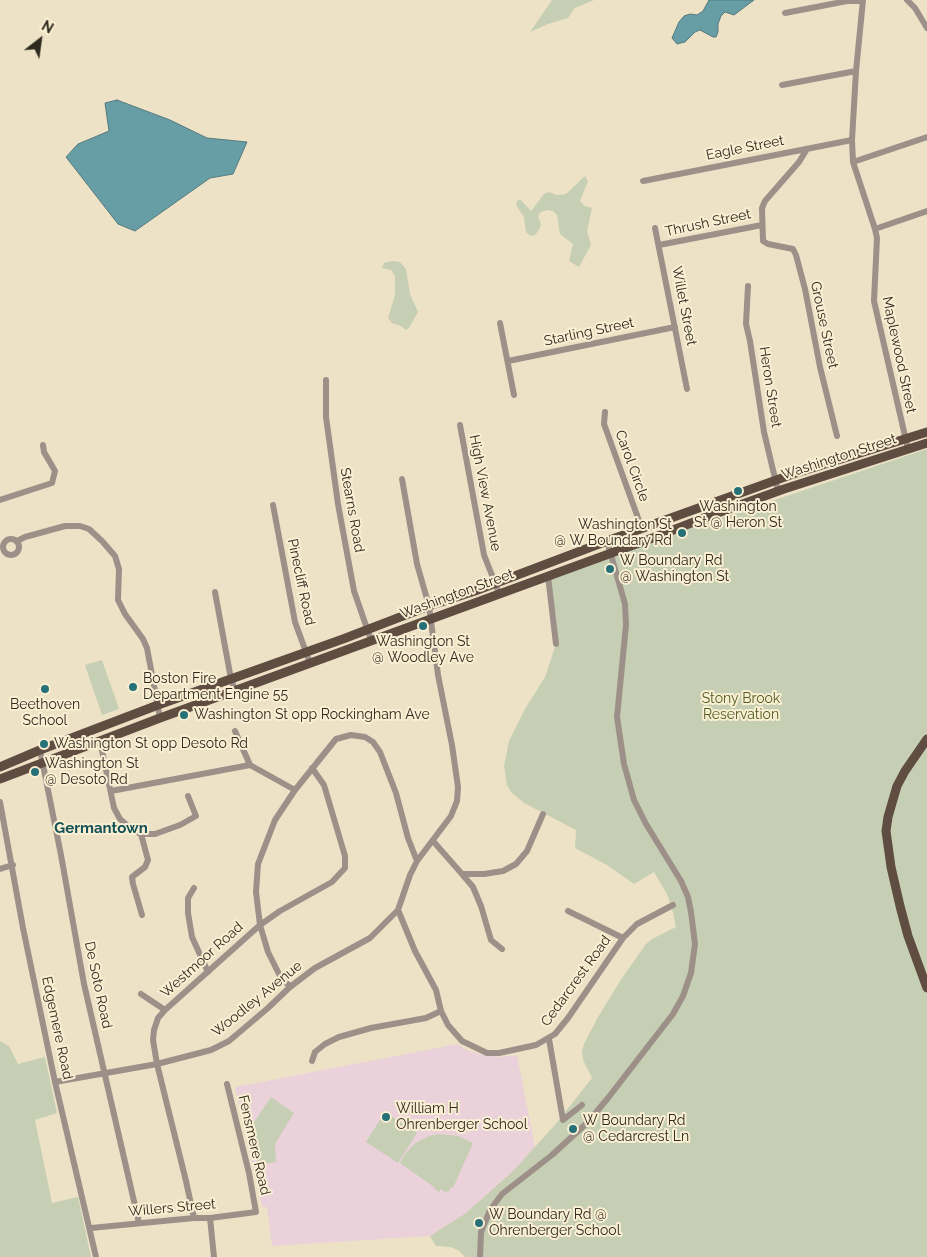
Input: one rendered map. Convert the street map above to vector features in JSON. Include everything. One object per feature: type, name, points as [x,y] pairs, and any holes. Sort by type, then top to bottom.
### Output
[{"type":"main road","name":"Washington Street","points":[[0,767],[158,705],[429,606],[495,584],[607,540],[776,480],[927,432]]},
{"type":"main road","name":"Washington Street","points":[[0,779],[235,690],[778,491],[927,443]]},
{"type":"main road","points":[[927,739],[904,771],[896,786],[886,831],[891,867],[900,906],[908,936],[927,988]]},
{"type":"street","points":[[785,13],[847,1],[863,0]]},
{"type":"street","name":"Maplewood Street","points":[[863,0],[856,71],[852,140],[853,162],[877,238],[874,301],[904,439],[908,449]]},
{"type":"street","points":[[907,0],[915,8],[927,28]]},
{"type":"street","points":[[782,85],[856,71]]},
{"type":"street","points":[[853,162],[927,137]]},
{"type":"street","name":"Eagle Street","points":[[643,181],[852,140]]},
{"type":"street","points":[[762,224],[762,208],[765,201],[799,162],[807,149]]},
{"type":"street","points":[[875,228],[927,211]]},
{"type":"street","name":"Grouse Street","points":[[762,224],[763,241],[768,244],[793,249],[796,255],[837,436]]},
{"type":"street","name":"Thrush Street","points":[[660,246],[762,224]]},
{"type":"street","name":"Willet Street","points":[[655,228],[687,389]]},
{"type":"street","name":"Heron Street","points":[[748,286],[746,324],[764,432],[778,491]]},
{"type":"street","points":[[500,322],[514,395]]},
{"type":"street","name":"Starling Street","points":[[508,362],[676,327]]},
{"type":"street","name":"Stearns Road","points":[[326,380],[326,417],[338,504],[354,591],[371,640]]},
{"type":"street","name":"Carol Circle","points":[[605,412],[604,424],[642,529]]},
{"type":"street","name":"High View Avenue","points":[[460,425],[484,555],[499,593]]},
{"type":"street","points":[[0,500],[52,483],[55,471],[44,452],[43,445]]},
{"type":"street","name":"Woodley Avenue","points":[[55,1082],[157,1064],[211,1050],[228,1041],[290,987],[315,968],[370,938],[398,910],[417,860],[451,816],[457,801],[458,787],[438,675],[429,606],[417,564],[402,479]]},
{"type":"street","name":"Pinecliff Road","points":[[273,505],[295,622],[310,663]]},
{"type":"street","points":[[16,541],[65,526],[80,526],[89,529],[115,556],[119,569],[118,600],[147,648],[160,718]]},
{"type":"street","points":[[480,1257],[481,1232],[490,1210],[502,1194],[552,1155],[588,1122],[672,1014],[683,996],[691,973],[695,944],[688,897],[681,881],[646,824],[634,800],[624,764],[617,717],[626,625],[626,604],[607,540]]},
{"type":"street","points":[[548,576],[556,644]]},
{"type":"street","points":[[215,592],[231,679],[235,690]]},
{"type":"street","points":[[235,732],[250,765],[295,790]]},
{"type":"street","points":[[290,987],[279,974],[268,952],[260,925],[256,892],[258,864],[275,820],[295,790],[336,739],[351,735],[365,737],[373,742],[380,752],[396,793],[408,838],[417,860]]},
{"type":"street","points":[[100,741],[114,808],[120,819],[132,830],[141,834],[155,834],[180,825],[196,816],[188,796]]},
{"type":"street","name":"De Soto Road","points":[[40,750],[84,984],[139,1223]]},
{"type":"street","points":[[110,791],[250,765]]},
{"type":"street","name":"Westmoor Road","points":[[194,1218],[157,1064],[153,1040],[158,1018],[260,925],[280,911],[332,882],[345,868],[345,856],[324,785],[312,768]]},
{"type":"street","name":"Edgemere Road","points":[[0,802],[23,928],[55,1082],[91,1228],[96,1257]]},
{"type":"street","points":[[462,874],[484,874],[503,871],[516,864],[527,851],[543,814]]},
{"type":"street","points":[[141,834],[148,860],[145,867],[132,877],[132,884],[142,915]]},
{"type":"street","points":[[433,841],[473,887],[481,906],[490,940],[502,949]]},
{"type":"street","points":[[0,869],[12,865]]},
{"type":"street","points":[[194,888],[188,898],[188,913],[192,937],[208,972]]},
{"type":"street","name":"Cedarcrest Road","points":[[398,910],[415,950],[436,990],[441,1011],[448,1025],[462,1041],[487,1053],[499,1053],[536,1045],[555,1034],[623,938],[637,924],[673,905]]},
{"type":"street","points":[[568,911],[623,938]]},
{"type":"street","points":[[142,994],[165,1010]]},
{"type":"street","points":[[312,1061],[315,1052],[339,1037],[371,1028],[426,1018],[441,1011]]},
{"type":"street","points":[[549,1039],[555,1083],[563,1120],[582,1105]]},
{"type":"street","name":"Fensmere Road","points":[[227,1084],[249,1173],[256,1212]]},
{"type":"street","name":"Willers Street","points":[[91,1228],[210,1218],[256,1212]]},
{"type":"street","points":[[210,1218],[214,1257]]},
{"type":"shaded area","name":"William H Ohrenberger School","points":[[458,1044],[466,1050],[483,1055],[499,1057],[517,1055],[535,1147],[513,1171],[466,1213],[430,1236],[272,1246],[267,1207],[262,1207],[235,1087]]},
{"type":"green space","points":[[552,0],[594,0],[575,8],[568,18],[530,32]]},
{"type":"green space","points":[[585,176],[588,181],[580,201],[585,206],[592,208],[587,231],[591,245],[579,267],[569,261],[573,244],[560,234],[557,215],[553,211],[541,212],[538,216],[541,224],[534,236],[526,232],[524,217],[516,205],[520,199],[531,211],[544,194],[549,192],[557,195],[566,194]]},
{"type":"green space","points":[[400,262],[406,269],[410,294],[418,312],[406,330],[392,323],[388,318],[395,295],[395,276],[391,270],[382,268],[384,263]]},
{"type":"green space","name":"Stony Brook Reservation","points":[[927,449],[927,1257],[465,1257],[458,1250],[450,1247],[436,1246],[430,1236],[466,1213],[513,1171],[554,1126],[592,1078],[583,1060],[582,1051],[598,1017],[646,944],[676,927],[667,894],[654,872],[634,884],[607,865],[575,848],[576,830],[524,803],[511,792],[507,785],[504,766],[509,741],[525,709],[545,677],[556,644],[555,610],[548,576]]},
{"type":"green space","points":[[102,660],[119,709],[102,715],[85,665]]},
{"type":"green space","points":[[0,1041],[9,1046],[18,1064],[45,1057],[57,1113],[35,1120],[52,1203],[78,1197],[91,1257],[0,1257]]},
{"type":"green space","points":[[271,1097],[294,1113],[275,1144],[276,1162],[258,1165],[250,1128]]},
{"type":"green space","points":[[385,1112],[417,1133],[398,1163],[366,1142]]},
{"type":"green space","points":[[439,1134],[458,1136],[473,1143],[453,1188],[451,1187],[449,1191],[445,1192],[441,1189],[439,1192],[400,1163],[414,1144],[429,1136]]},
{"type":"water","points":[[709,0],[754,0],[734,15],[725,12],[718,24],[716,37],[700,30],[695,32],[685,42],[677,44],[672,38],[679,22],[684,16],[690,14],[697,15],[703,11]]},
{"type":"water","points":[[117,100],[170,120],[207,138],[247,142],[233,174],[210,178],[135,231],[118,224],[66,157],[78,144],[109,131],[105,103]]},
{"type":"place","name":"Washington St @ Heron St","points":[[738,491]]},
{"type":"place","name":"Washington St @ W Boundary Rd","points":[[682,533]]},
{"type":"place","name":"W Boundary Rd @ Washington St","points":[[610,569]]},
{"type":"place","name":"Washington St @ Woodley Ave","points":[[423,626]]},
{"type":"place","name":"Boston Fire Department Engine 55","points":[[133,687]]},
{"type":"place","name":"Beethoven School","points":[[45,689]]},
{"type":"place","name":"Washington St opp Rockingham Ave","points":[[184,715]]},
{"type":"place","name":"Washington St opp Desoto Rd","points":[[44,744]]},
{"type":"place","name":"Washington St @ Desoto Rd","points":[[35,772]]},
{"type":"place","name":"William H Ohrenberger School","points":[[386,1117]]},
{"type":"place","name":"W Boundary Rd @ Cedarcrest Ln","points":[[573,1129]]},
{"type":"place","name":"W Boundary Rd @ Ohrenberger School","points":[[479,1223]]},
{"type":"district","name":"Germantown","points":[[101,828]]}]
